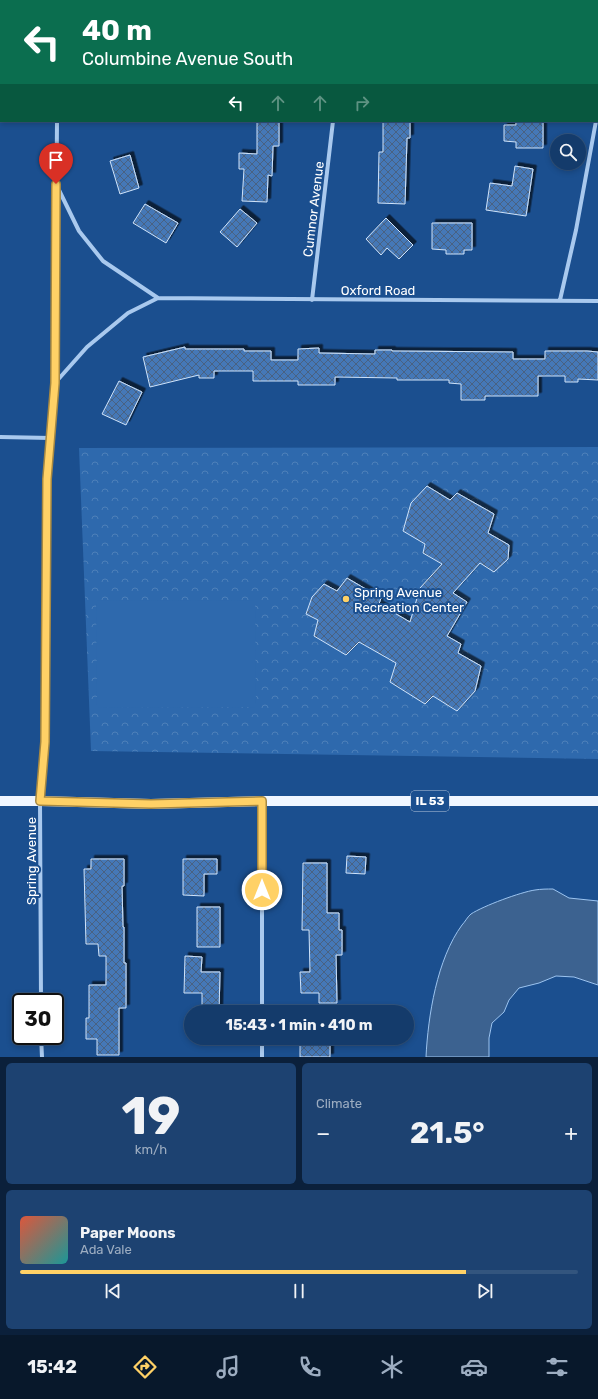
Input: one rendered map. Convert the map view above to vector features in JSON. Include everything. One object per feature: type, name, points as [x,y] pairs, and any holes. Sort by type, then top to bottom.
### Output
[{"type":"main road","name":"IL 53","points":[[0,801],[151,804],[262,801],[598,801]]},
{"type":"street","name":"Spring Avenue","points":[[41,993],[40,801],[45,742],[47,479],[55,383],[57,122]]},
{"type":"street","name":"Cumnor Avenue","points":[[312,300],[333,122]]},
{"type":"street","points":[[560,300],[576,230],[596,122]]},
{"type":"street","points":[[56,184],[78,231],[104,261],[158,298]]},
{"type":"street","name":"Oxford Road","points":[[55,383],[93,342],[128,313],[158,298],[598,301]]},
{"type":"street","points":[[0,437],[51,438]]},
{"type":"street","points":[[262,801],[262,1005]]},
{"type":"street","points":[[41,1045],[42,1057]]},
{"type":"street","points":[[262,1045],[262,1057]]},
{"type":"green space","points":[[598,447],[598,759],[91,751],[79,448]]},
{"type":"green space","points":[[96,600],[255,601],[256,707],[97,708]]},
{"type":"shaded area","points":[[553,889],[569,898],[598,901],[598,985],[574,977],[556,976],[539,983],[519,988],[509,1000],[504,1012],[492,1023],[489,1038],[489,1057],[426,1057],[429,1024],[435,988],[446,954],[462,925],[471,914],[493,903],[529,891]]},
{"type":"building","points":[[257,122],[279,122],[279,146],[273,146],[272,176],[268,175],[267,202],[242,201],[244,169],[239,169],[239,153],[257,154]]},
{"type":"building","points":[[383,122],[410,122],[410,138],[407,138],[405,204],[378,203],[379,152],[383,152]]},
{"type":"building","points":[[516,122],[543,122],[543,148],[516,148],[516,142],[504,141],[504,125],[516,125]]},
{"type":"building","points":[[130,155],[139,188],[120,194],[110,161]]},
{"type":"building","points":[[515,166],[533,169],[526,216],[486,210],[490,183],[512,186]]},
{"type":"building","points":[[145,204],[178,223],[166,243],[133,223]]},
{"type":"building","points":[[240,209],[257,223],[237,247],[220,232]]},
{"type":"building","points":[[386,218],[413,245],[399,259],[387,248],[381,255],[366,239]]},
{"type":"building","points":[[432,223],[472,223],[472,250],[464,250],[464,254],[446,254],[446,250],[432,249]]},
{"type":"building","points":[[185,347],[185,349],[244,349],[244,351],[271,351],[271,360],[298,360],[298,349],[319,348],[319,353],[375,354],[375,350],[513,352],[513,359],[545,359],[545,351],[587,351],[598,352],[598,380],[578,379],[578,382],[565,382],[565,376],[538,376],[538,396],[485,396],[485,400],[461,400],[461,384],[449,383],[449,380],[397,380],[397,378],[335,377],[335,385],[298,385],[298,381],[253,381],[253,371],[214,371],[214,378],[199,378],[199,375],[150,387],[143,357]]},
{"type":"building","points":[[119,381],[142,392],[126,425],[102,414]]},
{"type":"building","name":"Spring Avenue Recreation Center","points":[[427,486],[450,500],[457,493],[494,514],[488,533],[509,545],[508,559],[494,572],[480,563],[453,593],[467,602],[447,636],[461,644],[458,653],[481,666],[475,691],[457,711],[433,696],[425,704],[390,682],[396,663],[359,642],[346,655],[314,636],[318,620],[306,614],[312,597],[324,584],[337,591],[347,578],[381,598],[379,604],[410,622],[420,588],[442,564],[423,553],[425,544],[403,531],[411,503]]},
{"type":"building","points":[[347,856],[366,857],[365,874],[346,873]]},
{"type":"building","points":[[91,859],[124,859],[124,886],[122,886],[124,963],[126,963],[126,1008],[119,1008],[119,1055],[97,1055],[97,1039],[86,1039],[86,1018],[89,1018],[89,985],[106,985],[106,956],[99,956],[98,944],[86,944],[84,869],[91,869]]},
{"type":"building","points":[[183,859],[217,859],[217,874],[204,874],[204,896],[183,895]]},
{"type":"building","points":[[303,863],[327,863],[327,913],[339,913],[339,930],[342,930],[342,955],[336,955],[337,1003],[319,1003],[319,993],[301,993],[300,972],[310,972],[309,930],[302,930]]},
{"type":"building","points":[[197,907],[220,907],[220,947],[197,947]]},
{"type":"building","points":[[185,956],[202,957],[201,972],[220,972],[219,1005],[202,1005],[202,993],[184,993]]},
{"type":"building","points":[[300,1045],[330,1045],[330,1057],[300,1057]]},
{"type":"place","name":"Spring Avenue Recreation Center","points":[[346,599]]},
{"type":"route","points":[[56,184],[55,383],[47,479],[45,742],[40,801],[151,804],[262,801],[262,890]]}]
